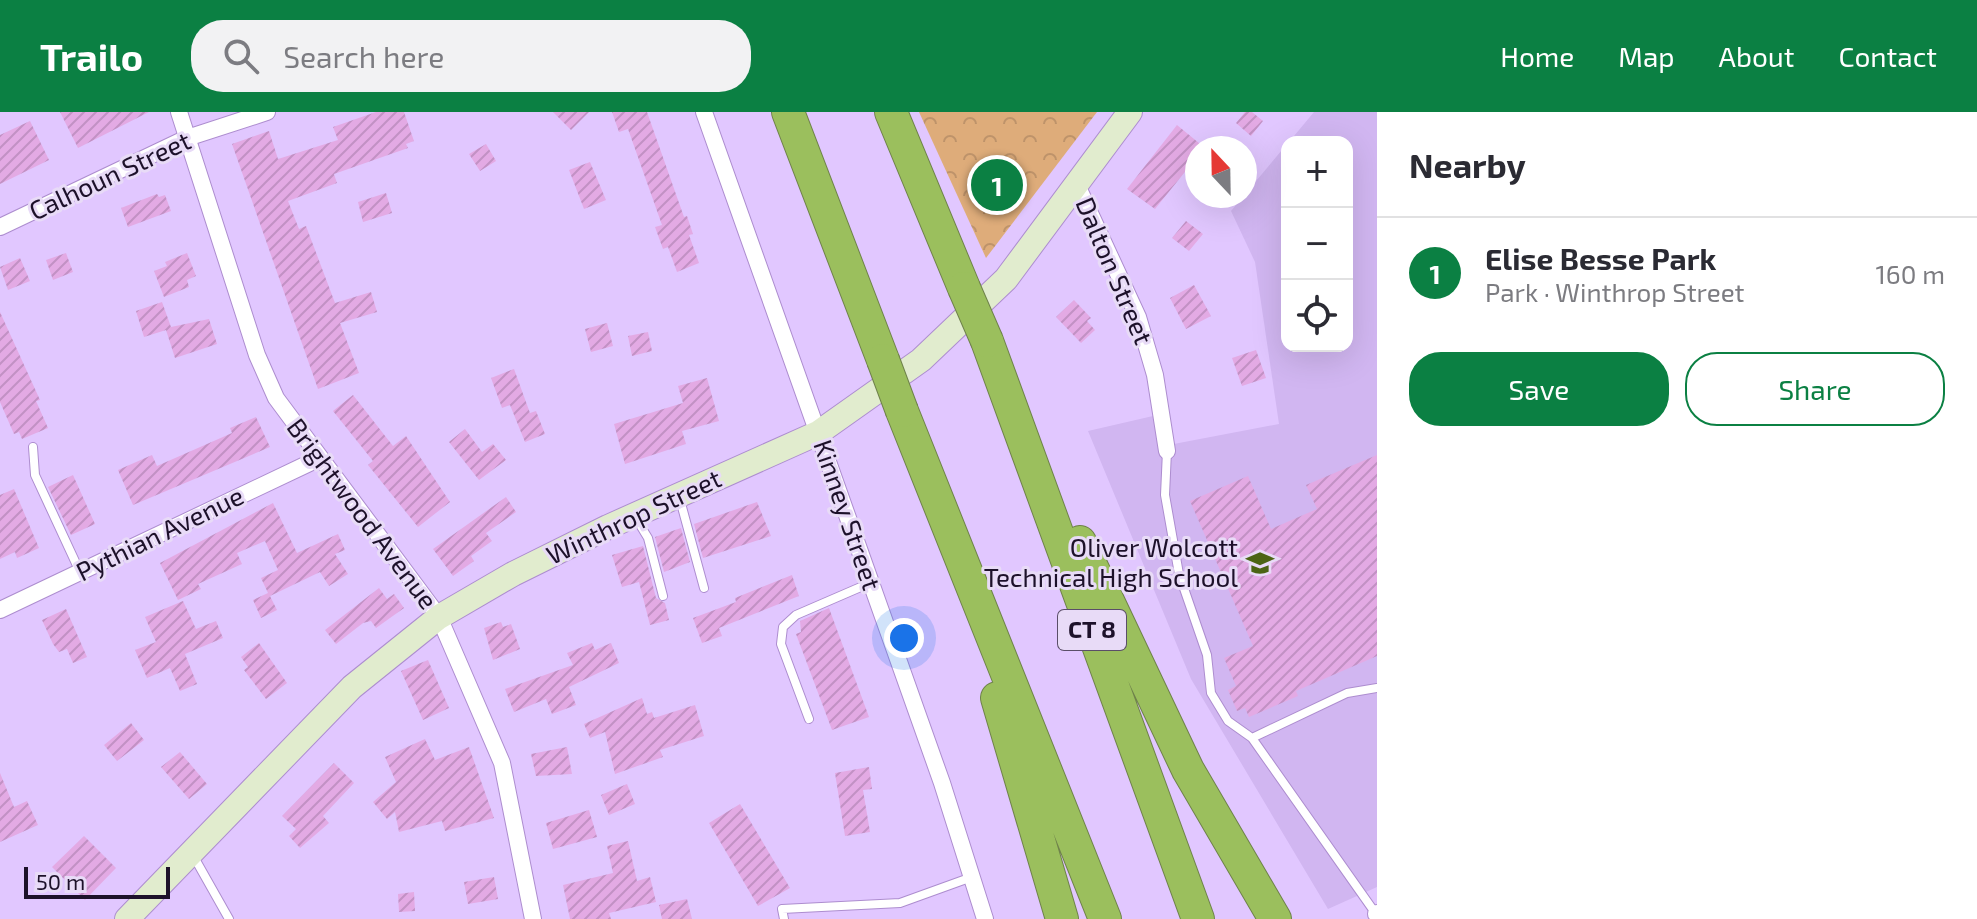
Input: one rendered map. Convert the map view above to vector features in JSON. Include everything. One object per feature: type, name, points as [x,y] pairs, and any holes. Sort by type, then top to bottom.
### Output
[{"type":"highway","points":[[788,112],[949,533],[1105,919]]},
{"type":"highway","name":"CT 8","points":[[891,112],[1003,380],[1198,919]]},
{"type":"highway","points":[[1003,380],[1188,770],[1275,919]]},
{"type":"highway","points":[[949,533],[1062,919]]},
{"type":"street","name":"Brightwood Avenue","points":[[179,112],[257,355],[276,398],[439,617],[502,763],[533,919]]},
{"type":"street","name":"Calhoun Street","points":[[0,227],[187,138],[267,112]]},
{"type":"street","name":"Kinney Street","points":[[704,112],[871,582],[985,919]]},
{"type":"street","name":"Winthrop Street","points":[[127,919],[352,687],[439,617],[513,574],[818,433],[921,360],[995,289],[1130,112]]},
{"type":"street","name":"Dalton Street","points":[[1077,185],[1138,317],[1155,375],[1167,451]]},
{"type":"street","name":"Pythian Avenue","points":[[0,610],[320,458]]},
{"type":"lane","points":[[33,447],[35,475],[81,572]]},
{"type":"lane","points":[[1167,451],[1165,495],[1179,574],[1207,655],[1211,693],[1228,721],[1252,738],[1376,913]]},
{"type":"lane","points":[[678,496],[704,588]]},
{"type":"lane","points":[[634,516],[648,538],[663,596]]},
{"type":"lane","points":[[809,719],[781,644],[783,627],[796,615],[871,582]]},
{"type":"lane","points":[[1252,738],[1347,693],[1377,688]]},
{"type":"lane","points":[[191,853],[229,919]]},
{"type":"lane","points":[[784,919],[782,909],[900,903],[972,877]]},
{"type":"shaded area","name":"Oliver Wolcott Technical High School","points":[[1314,112],[1377,112],[1377,887],[1328,909],[1191,679],[1088,431],[1153,416],[1158,447],[1279,424],[1255,262],[1231,211],[1234,208],[1257,208],[1257,180],[1281,151],[1281,352],[1353,352],[1353,136],[1294,136]]},
{"type":"green space","points":[[919,112],[1097,112],[986,258]]},
{"type":"building","points":[[60,112],[149,112],[78,148]]},
{"type":"building","points":[[376,112],[404,112],[414,141],[406,144],[408,148],[334,174],[337,183],[288,201],[299,229],[306,226],[335,303],[371,292],[377,312],[340,323],[359,373],[318,389],[232,144],[269,131],[278,159],[338,140],[333,127]]},
{"type":"building","points":[[553,112],[589,112],[571,130]]},
{"type":"building","points":[[612,112],[647,112],[684,217],[687,216],[693,234],[689,235],[699,263],[677,272],[668,247],[663,249],[655,227],[662,225],[628,129],[619,132]]},
{"type":"building","points":[[1245,112],[1252,112],[1263,121],[1251,136],[1236,123]]},
{"type":"building","points":[[30,121],[49,160],[0,184],[0,135]]},
{"type":"building","points":[[1177,125],[1190,136],[1185,136],[1185,172],[1155,209],[1127,189]]},
{"type":"building","points":[[486,144],[496,161],[480,171],[469,154]]},
{"type":"building","points":[[590,162],[606,200],[584,209],[569,170]]},
{"type":"building","points":[[386,193],[392,213],[363,222],[358,202]]},
{"type":"building","points":[[157,194],[159,197],[165,195],[171,211],[128,227],[121,208]]},
{"type":"building","points":[[1186,221],[1203,234],[1189,251],[1172,238]]},
{"type":"building","points":[[66,253],[73,272],[53,280],[46,260]]},
{"type":"building","points":[[187,253],[196,276],[187,280],[189,287],[164,297],[154,271],[167,266],[165,262]]},
{"type":"building","points":[[20,258],[30,281],[8,290],[0,267]]},
{"type":"building","points":[[1194,285],[1211,316],[1186,329],[1170,298]]},
{"type":"building","points":[[1074,300],[1091,318],[1087,321],[1095,330],[1081,343],[1056,317]]},
{"type":"building","points":[[162,302],[171,327],[209,319],[217,344],[175,358],[166,330],[144,337],[136,311]]},
{"type":"building","points":[[0,312],[40,400],[36,401],[48,428],[22,439],[19,432],[14,434],[0,402]]},
{"type":"building","points":[[607,323],[613,346],[591,352],[585,329]]},
{"type":"building","points":[[648,332],[652,351],[632,356],[628,336]]},
{"type":"building","points":[[1256,350],[1266,378],[1242,386],[1232,358]]},
{"type":"building","points":[[514,369],[530,413],[536,411],[545,434],[525,442],[510,405],[502,408],[491,378]]},
{"type":"building","points":[[707,378],[719,421],[682,431],[686,444],[625,464],[614,424],[683,403],[678,386]]},
{"type":"building","points":[[353,395],[393,446],[406,436],[450,502],[418,527],[368,465],[373,461],[333,411]]},
{"type":"building","points":[[256,417],[270,447],[133,505],[118,470],[152,455],[157,466],[232,433],[230,428]]},
{"type":"building","points":[[465,429],[482,452],[493,444],[506,460],[479,480],[449,442]]},
{"type":"building","points":[[1377,455],[1377,656],[1296,691],[1298,696],[1249,717],[1245,708],[1237,711],[1228,690],[1236,686],[1224,658],[1253,646],[1190,501],[1248,476],[1271,529],[1317,509],[1306,485]]},
{"type":"building","points":[[73,475],[95,524],[71,535],[48,487]]},
{"type":"building","points":[[14,489],[39,548],[17,558],[15,552],[0,559],[0,495]]},
{"type":"building","points":[[506,497],[516,512],[486,533],[492,541],[471,556],[474,561],[453,576],[433,549]]},
{"type":"building","points":[[757,502],[771,536],[703,558],[694,524]]},
{"type":"building","points":[[273,503],[297,553],[338,534],[345,550],[335,554],[348,574],[329,586],[320,572],[270,596],[277,610],[261,618],[253,600],[268,593],[261,578],[278,570],[265,541],[237,553],[242,564],[198,584],[201,589],[178,600],[160,563]]},
{"type":"building","points":[[681,528],[690,562],[664,572],[655,537]]},
{"type":"building","points":[[643,546],[656,598],[665,603],[669,620],[650,625],[639,582],[622,587],[612,555]]},
{"type":"building","points":[[792,575],[799,596],[719,628],[722,636],[702,643],[693,618],[736,602],[735,598]]},
{"type":"building","points":[[379,588],[387,599],[394,594],[404,608],[376,628],[371,621],[363,623],[336,644],[325,630]]},
{"type":"building","points":[[183,601],[196,629],[216,621],[223,638],[185,654],[197,684],[180,691],[170,668],[147,678],[135,650],[156,642],[145,617]]},
{"type":"building","points":[[829,608],[869,717],[832,730],[796,634],[801,632],[800,621]]},
{"type":"building","points":[[66,609],[87,657],[73,663],[67,649],[59,652],[53,644],[42,620]]},
{"type":"building","points":[[501,622],[503,627],[511,624],[520,649],[493,660],[484,628]]},
{"type":"building","points":[[259,643],[287,683],[266,699],[244,670],[248,667],[241,657]]},
{"type":"building","points":[[592,643],[595,650],[611,643],[619,663],[569,687],[576,705],[552,714],[546,699],[514,712],[505,689],[573,665],[567,653]]},
{"type":"building","points":[[428,660],[449,708],[423,720],[401,671]]},
{"type":"building","points":[[642,698],[647,714],[652,712],[654,718],[695,705],[704,736],[660,750],[663,757],[615,774],[605,732],[590,738],[584,724]]},
{"type":"building","points":[[131,723],[144,740],[117,761],[104,745]]},
{"type":"building","points":[[425,739],[435,760],[469,747],[494,818],[445,831],[442,821],[399,832],[395,812],[387,819],[373,802],[396,782],[385,757]]},
{"type":"building","points":[[567,747],[572,774],[536,776],[531,754]]},
{"type":"building","points":[[180,752],[207,784],[189,799],[161,767]]},
{"type":"building","points":[[334,763],[354,783],[323,816],[329,823],[300,848],[289,836],[296,829],[282,816]]},
{"type":"building","points":[[869,767],[872,789],[863,790],[870,832],[845,836],[835,773]]},
{"type":"building","points":[[0,773],[14,807],[27,801],[38,825],[0,842]]},
{"type":"building","points":[[627,784],[635,804],[609,815],[601,795]]},
{"type":"building","points":[[740,804],[790,888],[758,906],[709,823]]},
{"type":"building","points":[[589,810],[597,837],[553,849],[546,823]]},
{"type":"building","points":[[84,836],[116,868],[85,900],[52,867]]},
{"type":"building","points":[[628,841],[637,881],[650,877],[656,902],[609,913],[611,919],[570,919],[563,885],[613,873],[607,846]]},
{"type":"building","points":[[494,877],[498,899],[468,904],[464,882]]},
{"type":"building","points":[[414,892],[415,911],[399,912],[398,894]]},
{"type":"building","points":[[687,899],[692,919],[662,919],[659,905]]},
{"type":"place","name":"Elise Besse Park","points":[[997,185]]},
{"type":"place","name":"Oliver Wolcott Technical High School","points":[[1260,563]]}]
